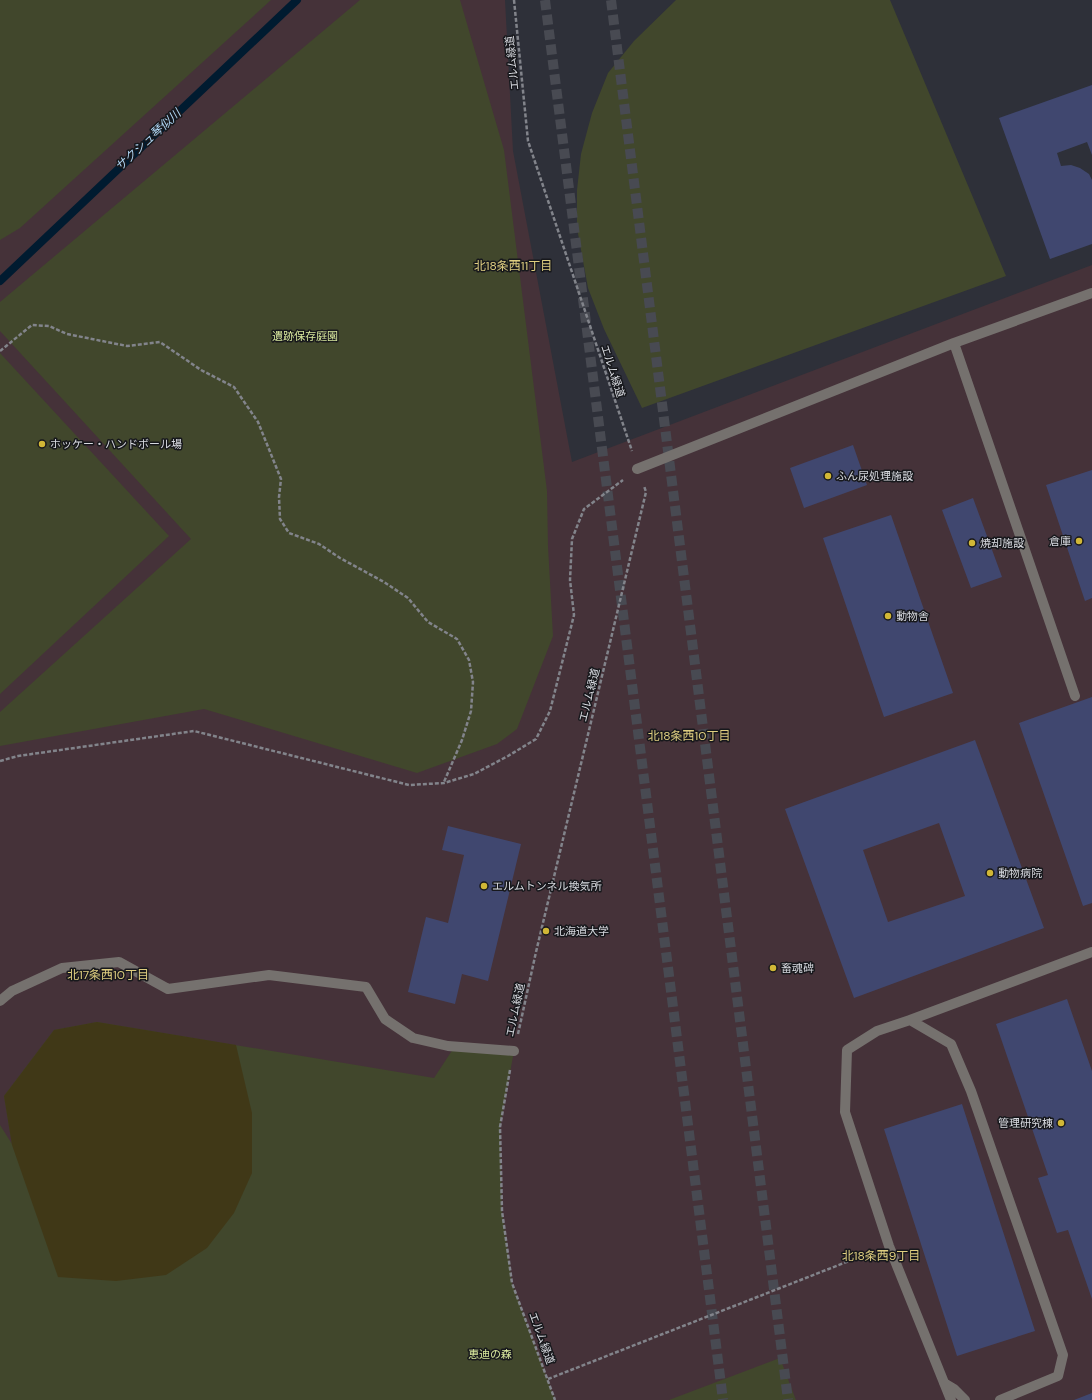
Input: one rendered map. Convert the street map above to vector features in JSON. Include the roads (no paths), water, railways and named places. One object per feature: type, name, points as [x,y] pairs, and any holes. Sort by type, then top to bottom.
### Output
[{"type":"street","points":[[637,469],[954,343],[1092,293]]},
{"type":"street","points":[[954,343],[1075,696]]},
{"type":"street","points":[[951,1400],[889,1246],[845,1112],[846,1050],[877,1031],[1092,952]]},
{"type":"street","points":[[0,1000],[12,991],[62,968],[119,962],[168,989],[270,975],[366,987],[385,1018],[413,1038],[448,1046],[514,1051]]},
{"type":"street","points":[[910,1020],[950,1044],[971,1091],[1063,1355],[1058,1376],[1000,1400]]},
{"type":"street","points":[[944,1383],[954,1389],[965,1400]]},
{"type":"waterway","name":"サクシュ琴似川","points":[[0,281],[297,0]]},
{"type":"tunnel","points":[[545,0],[723,1400]]},
{"type":"tunnel","points":[[611,0],[788,1400]]},
{"type":"place","name":"ホッケー・ハンドボール場","points":[[42,444]]},
{"type":"place","name":"ふん尿処理施設","points":[[828,476]]},
{"type":"place","name":"倉庫","points":[[1079,541]]},
{"type":"place","name":"焼却施設","points":[[972,543]]},
{"type":"place","name":"動物舎","points":[[888,616]]},
{"type":"place","name":"動物病院","points":[[990,873]]},
{"type":"place","name":"エルムトンネル換気所","points":[[484,886]]},
{"type":"place","name":"北海道大学","points":[[546,931]]},
{"type":"place","name":"畜魂碑","points":[[773,968]]},
{"type":"place","name":"管理研究棟","points":[[1061,1123]]},
{"type":"district","name":"北18条西11丁目","points":[[513,266]]},
{"type":"district","name":"北18条西10丁目","points":[[689,736]]},
{"type":"district","name":"北17条西10丁目","points":[[108,975]]},
{"type":"district","name":"北18条西9丁目","points":[[881,1256]]},
{"type":"park label","name":"遺跡保存庭園","points":[[305,336]]},
{"type":"park label","name":"恵迪の森","points":[[490,1354]]}]
